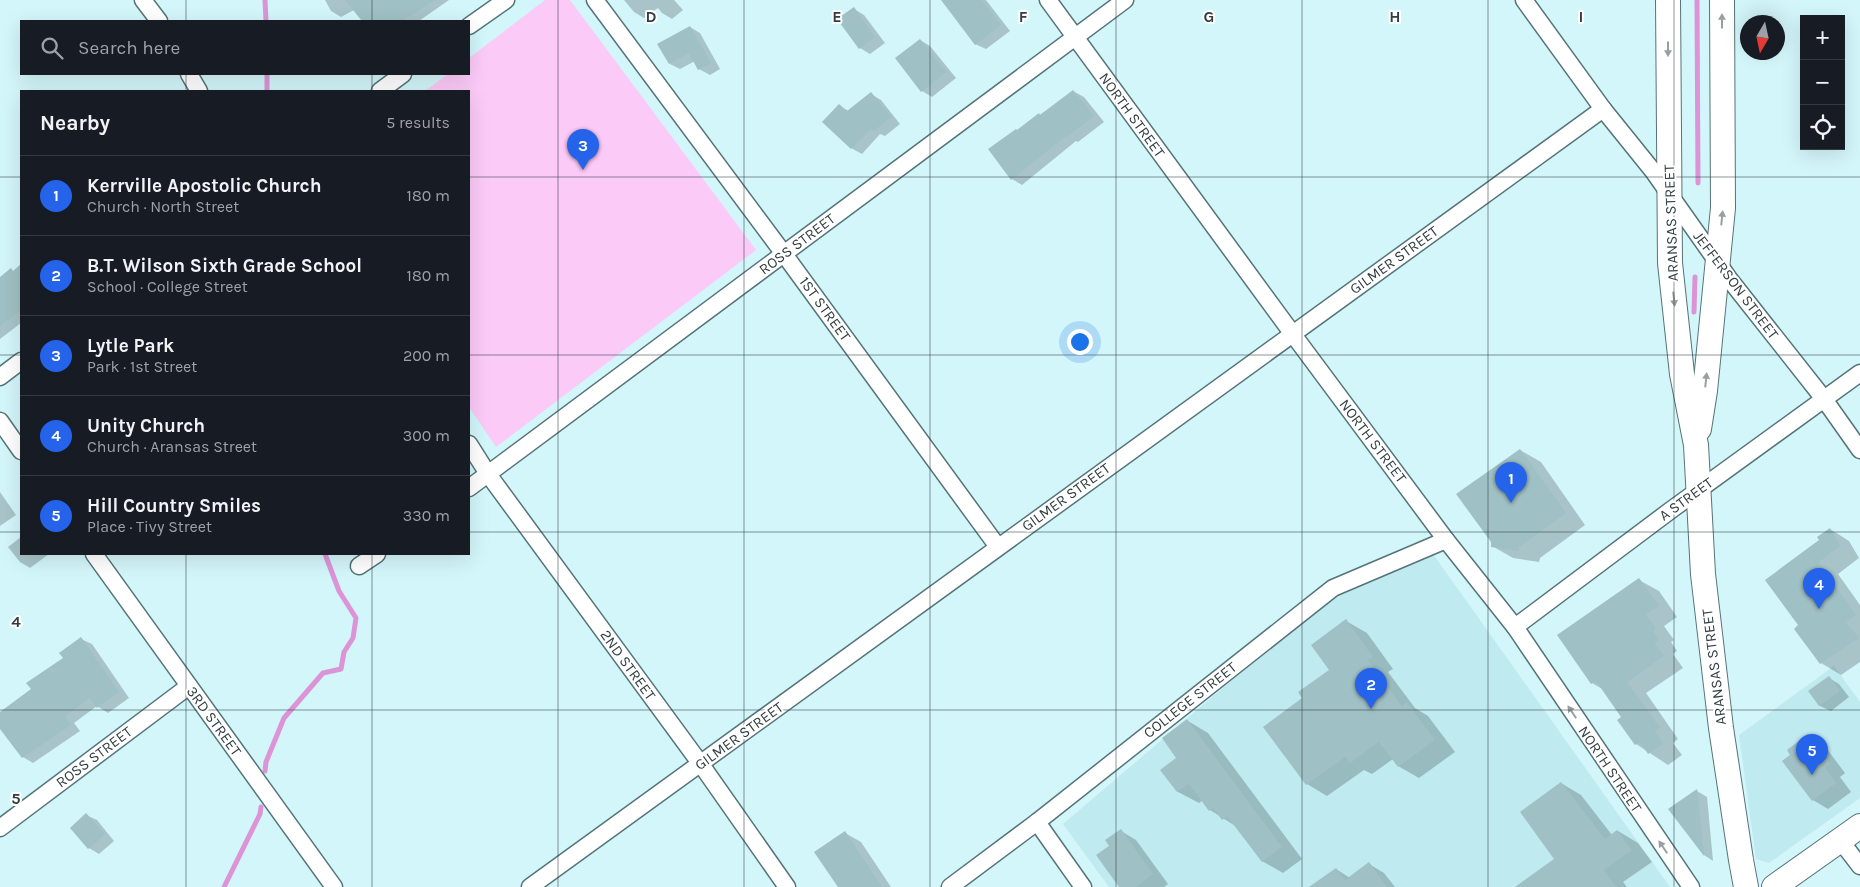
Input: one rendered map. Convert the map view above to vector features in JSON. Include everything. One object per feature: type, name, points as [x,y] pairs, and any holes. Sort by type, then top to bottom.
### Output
[{"type":"street","points":[[143,0],[158,20]]},
{"type":"street","points":[[470,25],[506,0]]},
{"type":"street","name":"1ST STREET","points":[[596,0],[998,547]]},
{"type":"street","name":"NORTH STREET","points":[[1048,0],[1446,540],[1515,627],[1691,887]]},
{"type":"street","name":"ROSS STREET","points":[[470,487],[1125,0]]},
{"type":"street","name":"JEFFERSON STREET","points":[[1524,0],[1603,108],[1653,171],[1718,263],[1824,400],[1860,450]]},
{"type":"street","name":"ARANSAS STREET","points":[[1668,0],[1670,263],[1682,374],[1696,445],[1703,574],[1720,718],[1740,860],[1746,887]]},
{"type":"street","name":"ARANSAS STREET","points":[[1696,445],[1705,390],[1723,208],[1722,0]]},
{"type":"street","points":[[190,75],[198,90]]},
{"type":"street","points":[[381,90],[402,75]]},
{"type":"street","name":"GILMER STREET","points":[[530,887],[1603,108]]},
{"type":"street","points":[[0,377],[20,362]]},
{"type":"street","name":"A STREET","points":[[1515,627],[1697,490],[1860,373]]},
{"type":"street","points":[[0,422],[20,450]]},
{"type":"street","name":"2ND STREET","points":[[470,446],[488,474],[700,763],[787,887]]},
{"type":"street","name":"COLLEGE STREET","points":[[950,887],[1037,822],[1333,588],[1446,540]]},
{"type":"street","name":"3RD STREET","points":[[95,555],[334,887]]},
{"type":"street","points":[[359,566],[375,555]]},
{"type":"street","name":"ROSS STREET","points":[[0,828],[189,686]]},
{"type":"street","points":[[1037,822],[1083,887]]},
{"type":"street","points":[[1774,887],[1860,826]]},
{"type":"street","points":[[1840,840],[1860,866]]},
{"type":"shaded area","points":[[545,0],[570,0],[756,250],[496,447],[470,408],[470,90],[426,90],[447,75],[470,75],[470,57]]},
{"type":"shaded area","points":[[1433,554],[1670,887],[1109,887],[1063,824],[1332,595]]},
{"type":"shaded area","points":[[1834,666],[1860,702],[1860,798],[1769,863],[1756,859],[1739,735]]},
{"type":"building","points":[[345,0],[435,0],[404,20],[361,20]]},
{"type":"building","points":[[941,0],[982,0],[1001,25],[975,45]]},
{"type":"building","points":[[854,7],[875,37],[859,49],[837,19]]},
{"type":"building","points":[[690,26],[711,63],[698,70],[689,53],[669,64],[657,44]]},
{"type":"building","points":[[920,39],[946,72],[921,92],[895,58]]},
{"type":"building","points":[[1073,90],[1094,116],[1011,180],[988,149],[1039,113],[1040,115]]},
{"type":"building","points":[[871,92],[891,117],[874,131],[871,128],[851,149],[822,122],[839,104],[847,111]]},
{"type":"building","points":[[20,265],[20,311],[0,326],[0,277],[11,268],[13,271]]},
{"type":"building","points":[[1520,449],[1566,513],[1519,547],[1519,551],[1491,547],[1491,542],[1456,494]]},
{"type":"building","points":[[1830,528],[1840,546],[1819,562],[1856,615],[1846,622],[1859,638],[1820,664],[1794,629],[1798,625],[1765,580],[1819,540],[1817,537]]},
{"type":"building","points":[[1639,578],[1659,606],[1646,614],[1656,629],[1653,631],[1659,640],[1654,642],[1664,656],[1627,682],[1660,728],[1655,731],[1663,744],[1648,754],[1640,742],[1635,745],[1617,720],[1621,717],[1596,681],[1591,684],[1557,635]]},
{"type":"building","points":[[1346,619],[1373,657],[1368,660],[1402,706],[1407,702],[1435,740],[1398,767],[1379,742],[1350,763],[1345,757],[1306,785],[1263,727],[1302,698],[1298,692],[1329,670],[1311,645]]},
{"type":"building","points":[[81,637],[119,692],[97,708],[90,698],[65,716],[71,725],[22,758],[0,729],[0,712],[31,689],[26,683],[63,658],[59,653]]},
{"type":"building","points":[[1829,676],[1840,691],[1819,706],[1808,691]]},
{"type":"building","points":[[1187,719],[1282,847],[1262,862],[1227,816],[1222,820],[1213,808],[1209,811],[1189,784],[1177,792],[1160,770],[1176,758],[1162,738]]},
{"type":"building","points":[[1808,734],[1830,764],[1825,767],[1836,783],[1812,801],[1782,761],[1790,755],[1787,750]]},
{"type":"building","points":[[1561,782],[1605,839],[1617,830],[1632,850],[1604,870],[1616,887],[1515,887],[1554,859],[1520,812]]},
{"type":"building","points":[[1697,789],[1704,856],[1668,809]]},
{"type":"building","points":[[86,813],[105,834],[88,849],[70,828]]},
{"type":"building","points":[[1121,829],[1153,874],[1136,887],[1119,887],[1096,855],[1109,846],[1105,840]]},
{"type":"building","points":[[845,831],[882,887],[838,887],[814,852]]},
{"type":"building","points":[[1369,862],[1387,887],[1309,887],[1336,868],[1345,880]]},
{"type":"waterway","points":[[265,0],[266,20]]},
{"type":"waterway","points":[[1697,0],[1698,183]]},
{"type":"waterway","points":[[267,75],[267,90]]},
{"type":"waterway","points":[[1694,312],[1695,277]]},
{"type":"waterway","points":[[265,771],[266,762],[284,718],[323,673],[341,669],[344,652],[353,638],[356,618],[339,591],[325,555]]},
{"type":"waterway","points":[[224,887],[260,814],[261,807]]},
{"type":"place","name":"Lytle Park","points":[[583,170]]},
{"type":"place","name":"Kerrville Apostolic Church","points":[[1511,503]]},
{"type":"place","name":"Unity Church","points":[[1819,609]]},
{"type":"place","name":"B.T. Wilson Sixth Grade School","points":[[1371,709]]},
{"type":"place","name":"Hill Country Smiles","points":[[1812,775]]}]
